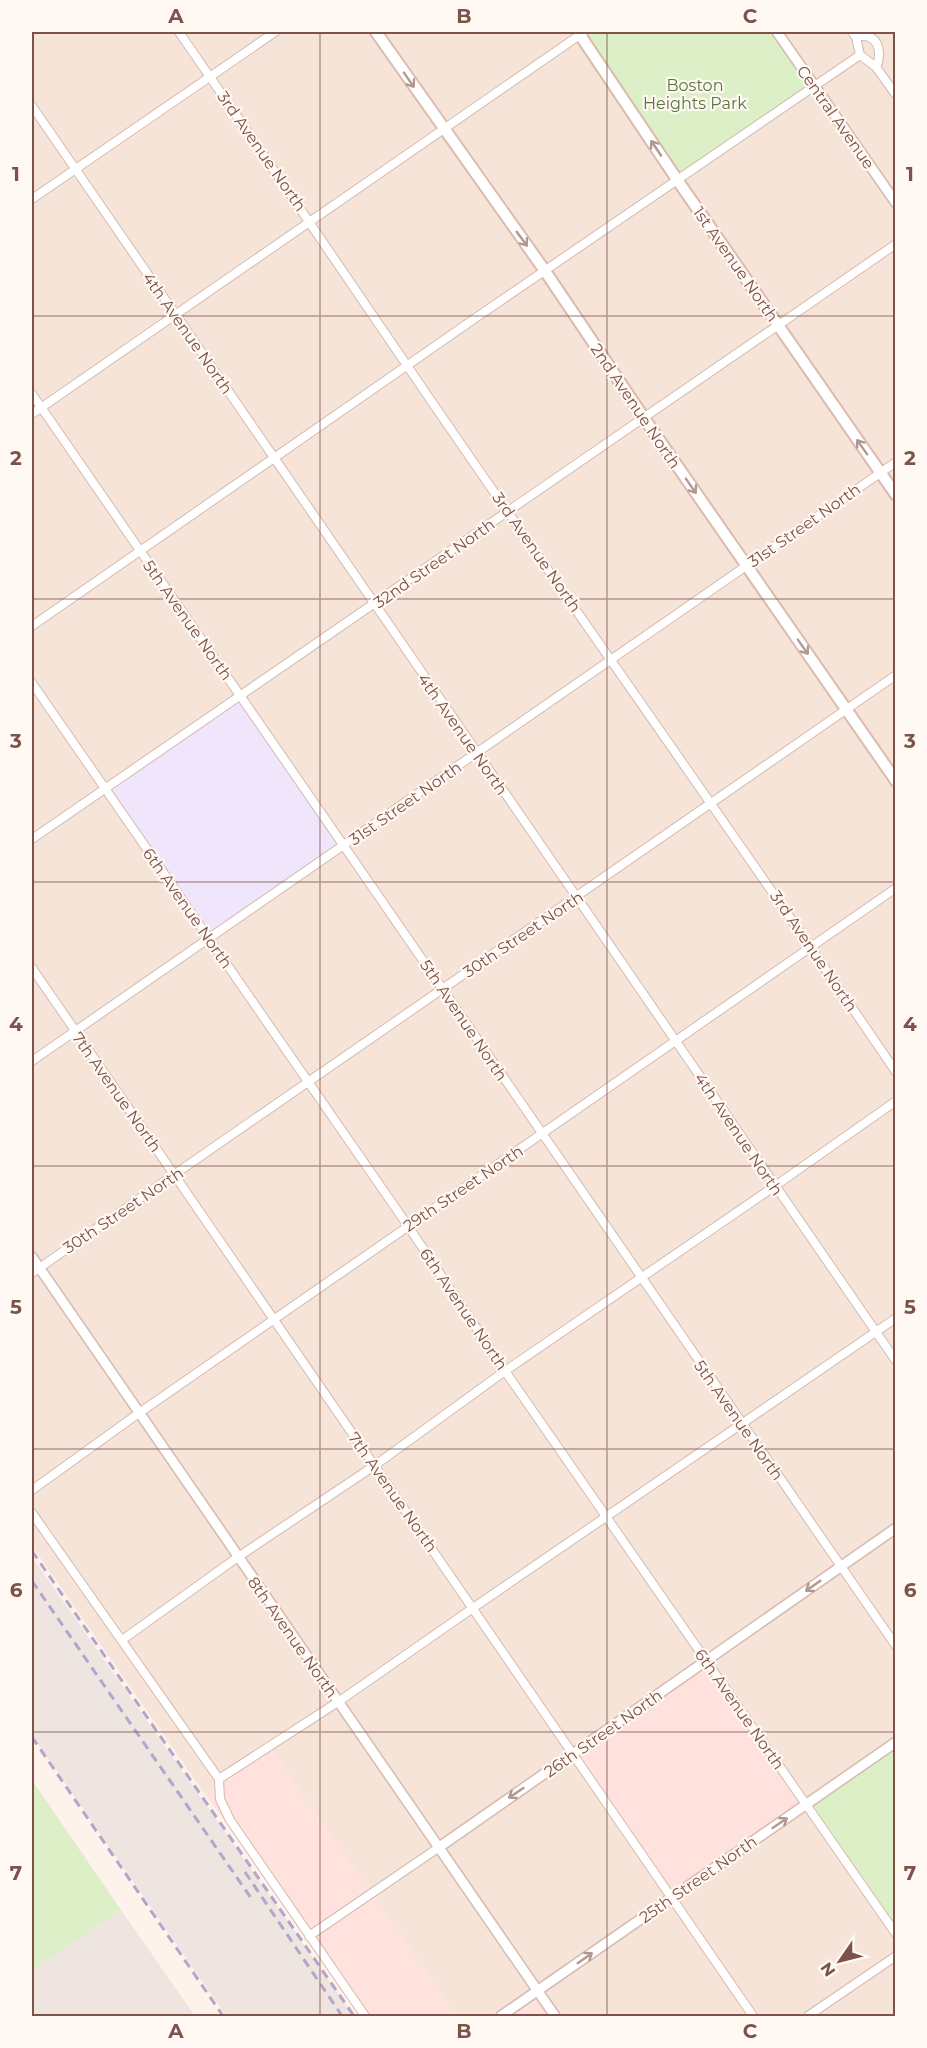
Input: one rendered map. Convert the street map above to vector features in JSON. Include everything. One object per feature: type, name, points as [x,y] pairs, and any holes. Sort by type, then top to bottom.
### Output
[{"type":"main road","name":"2nd Avenue North","points":[[376,32],[545,271],[896,781]]},
{"type":"main road","name":"1st Avenue North","points":[[581,32],[678,181],[896,495]]},
{"type":"street","name":"3rd Avenue North","points":[[179,32],[896,1071]]},
{"type":"street","points":[[32,199],[275,32]]},
{"type":"street","points":[[32,414],[175,313],[444,130],[581,32]]},
{"type":"street","name":"Central Avenue","points":[[777,32],[896,202]]},
{"type":"street","points":[[876,67],[880,59],[880,52],[872,39],[854,34],[860,55],[876,67],[896,95]]},
{"type":"street","points":[[32,626],[860,55]]},
{"type":"street","name":"4th Avenue North","points":[[32,106],[896,1361]]},
{"type":"street","name":"32nd Street North","points":[[32,839],[896,244]]},
{"type":"street","name":"5th Avenue North","points":[[32,394],[896,1646]]},
{"type":"street","name":"31st Street North","points":[[32,1061],[476,754],[610,658],[896,462]]},
{"type":"street","name":"30th Street North","points":[[35,1270],[578,897],[896,675]]},
{"type":"street","name":"6th Avenue North","points":[[32,683],[896,1934]]},
{"type":"street","name":"29th Street North","points":[[32,1490],[139,1413],[896,888]]},
{"type":"street","name":"7th Avenue North","points":[[32,968],[753,2016]]},
{"type":"street","points":[[122,1640],[238,1557],[374,1466],[505,1371],[896,1101]]},
{"type":"street","name":"8th Avenue North","points":[[32,1257],[35,1270],[139,1413],[555,2016]]},
{"type":"street","points":[[219,1779],[338,1702],[896,1318]]},
{"type":"street","points":[[32,1514],[219,1779],[220,1799],[230,1820],[365,2016]]},
{"type":"street","name":"26th Street North","points":[[309,1936],[896,1528]]},
{"type":"street","name":"25th Street North","points":[[501,2016],[896,1742]]},
{"type":"street","points":[[808,2016],[896,1956]]},
{"type":"shaded area","points":[[32,32],[895,32],[895,2016],[457,2016],[270,1748],[204,1793],[32,1546]]},
{"type":"shaded area","points":[[240,696],[343,845],[209,938],[104,789]]},
{"type":"shaded area","points":[[32,1557],[354,2016],[226,2016],[32,1735]]},
{"type":"shaded area","points":[[707,1661],[806,1805],[673,1898],[573,1754]]},
{"type":"shaded area","points":[[270,1748],[457,2016],[365,2016],[204,1793]]},
{"type":"shaded area","points":[[121,1910],[195,2016],[32,2016],[32,1970]]},
{"type":"shaded area","points":[[537,1991],[555,2016],[501,2016]]},
{"type":"green space","name":"Boston Heights Park","points":[[584,32],[777,32],[815,87],[678,181],[580,35]]},
{"type":"green space","points":[[895,1742],[895,1935],[806,1805]]},
{"type":"green space","points":[[32,1780],[121,1910],[32,1970]]},
{"type":"railway","points":[[32,1551],[354,2016]]},
{"type":"railway","points":[[32,1581],[251,1898]]},
{"type":"railway","points":[[32,1737],[223,2016]]},
{"type":"railway","points":[[245,1872],[342,2016]]}]
